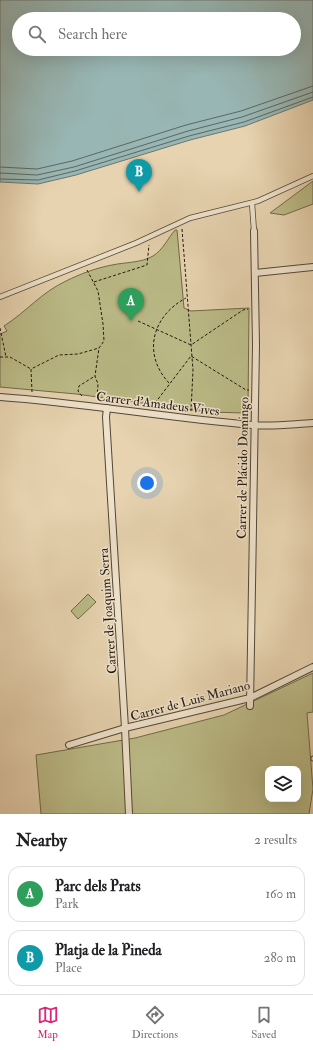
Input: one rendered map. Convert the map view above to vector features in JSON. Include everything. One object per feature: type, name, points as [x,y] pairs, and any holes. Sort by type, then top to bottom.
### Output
[{"type":"street","points":[[0,297],[84,264],[190,218],[252,203],[313,176]]},
{"type":"street","points":[[252,203],[254,231]]},
{"type":"street","name":"Carrer de Plácido Domingo","points":[[250,706],[253,425],[256,345],[254,231]]},
{"type":"street","points":[[255,274],[313,267]]},
{"type":"street","name":"Carrer d'Amadeus Vives","points":[[0,397],[107,408],[175,418],[253,425],[313,423]]},
{"type":"street","name":"Carrer de Joaquim Serra","points":[[107,408],[106,417],[125,728],[128,814]]},
{"type":"street","name":"Carrer de Luis Mariano","points":[[68,745],[125,728],[250,698],[313,667]]},
{"type":"path","points":[[181,222],[192,356],[191,413]]},
{"type":"path","points":[[94,282],[147,265],[146,259],[151,236]]},
{"type":"path","points":[[84,264],[98,291],[103,324],[104,341],[99,348],[95,376],[98,384],[97,398]]},
{"type":"path","points":[[170,384],[158,368],[155,358],[154,340],[157,329],[168,312],[187,298]]},
{"type":"path","points":[[191,345],[243,310],[251,308]]},
{"type":"path","points":[[138,321],[191,345]]},
{"type":"path","points":[[0,328],[6,357]]},
{"type":"path","points":[[31,369],[59,355],[78,354],[99,348]]},
{"type":"path","points":[[152,408],[192,356]]},
{"type":"path","points":[[192,356],[246,390],[250,390]]},
{"type":"path","points":[[0,357],[6,357],[31,369]]},
{"type":"path","points":[[31,369],[32,392]]},
{"type":"path","points":[[82,396],[78,391],[79,386],[95,376]]},
{"type":"green space","points":[[313,181],[313,204],[284,215],[270,213]]},
{"type":"green space","points":[[175,230],[177,230],[184,308],[191,311],[249,308],[248,408],[245,413],[208,412],[76,394],[0,387],[0,334],[7,331],[4,326],[20,315],[42,296],[71,278],[100,268],[138,261],[153,256],[163,247]]},
{"type":"green space","points":[[88,594],[96,602],[78,619],[71,611]]},
{"type":"green space","points":[[313,673],[313,712],[307,713],[313,789],[309,814],[41,814],[36,755],[135,738],[224,715]]},
{"type":"water","points":[[0,0],[313,0],[313,100],[245,126],[190,140],[76,175],[38,184],[0,182]]},
{"type":"place","name":"Platja de la Pineda","points":[[139,192]]},
{"type":"place","name":"Parc dels Prats","points":[[131,321]]}]
